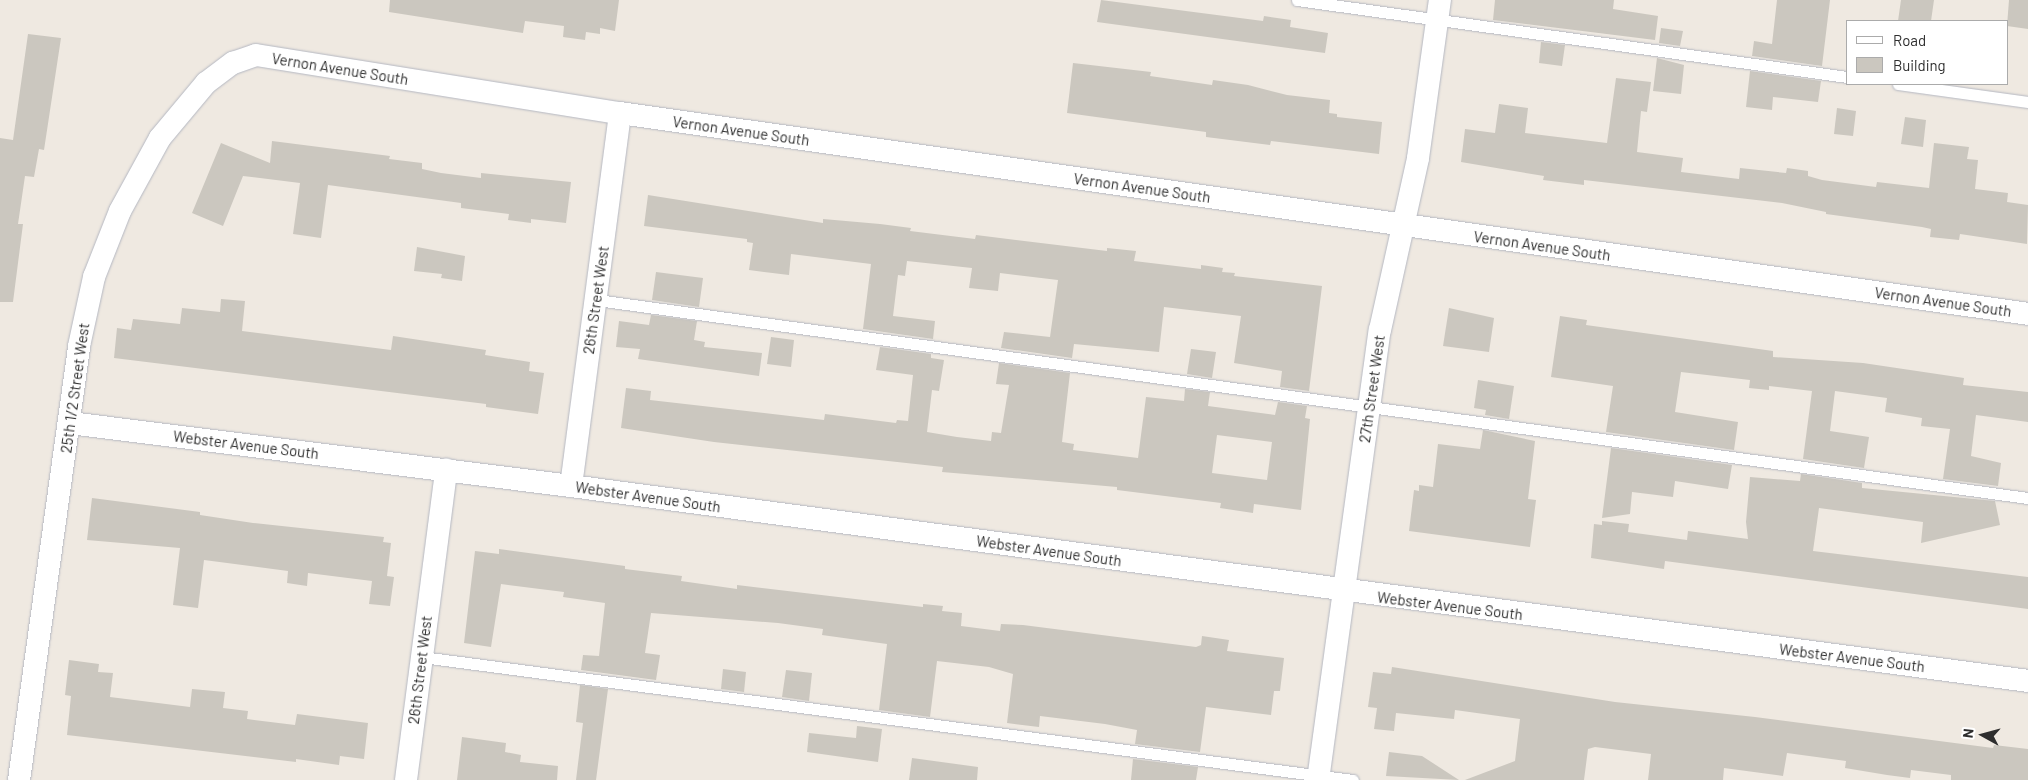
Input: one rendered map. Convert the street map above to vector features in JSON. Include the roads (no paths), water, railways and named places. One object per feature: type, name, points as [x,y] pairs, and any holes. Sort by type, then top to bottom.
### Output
[{"type":"street","name":"27th Street West","points":[[1318,778],[1380,330],[1418,158],[1438,10]]},
{"type":"street","name":"Vernon Avenue South","points":[[256,55],[620,113],[2028,314]]},
{"type":"street","name":"25th 1/2 Street West","points":[[19,780],[70,423],[79,346],[94,277],[120,211],[160,138],[206,83],[233,63],[256,55]]},
{"type":"street","name":"26th Street West","points":[[571,486],[597,300],[620,113]]},
{"type":"street","name":"Webster Avenue South","points":[[70,423],[571,486],[1344,592],[2028,682]]},
{"type":"street","name":"26th Street West","points":[[406,780],[446,470]]},
{"type":"lane","points":[[1296,0],[1438,10],[1846,76]]},
{"type":"lane","points":[[1905,85],[2028,102]]},
{"type":"lane","points":[[597,300],[2028,498]]},
{"type":"lane","points":[[422,657],[1318,778],[1353,780]]}]
